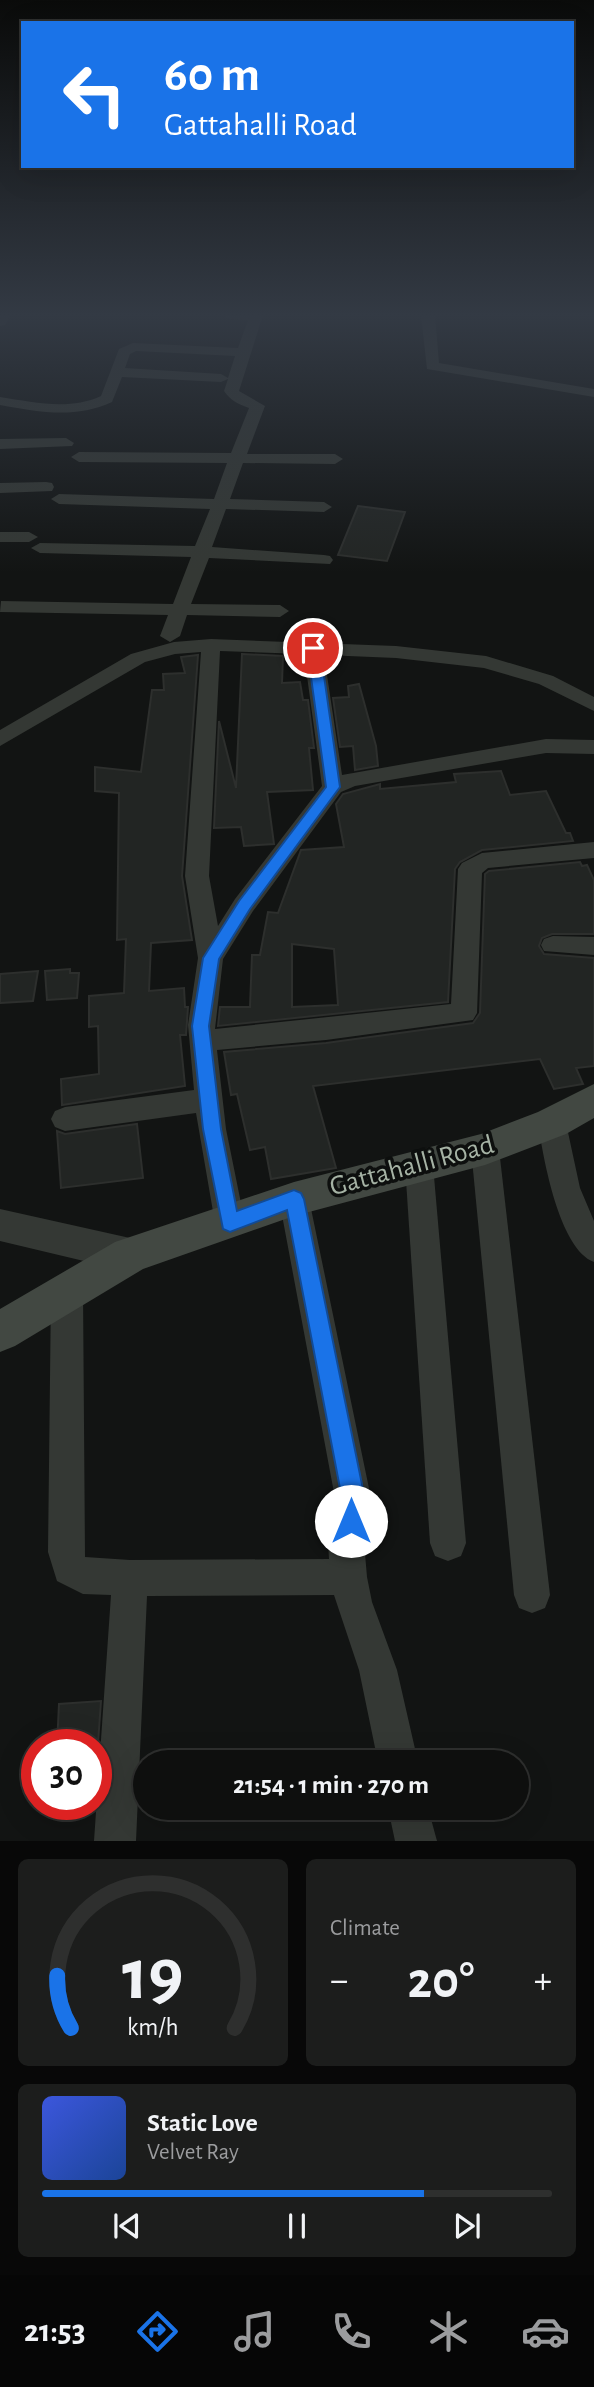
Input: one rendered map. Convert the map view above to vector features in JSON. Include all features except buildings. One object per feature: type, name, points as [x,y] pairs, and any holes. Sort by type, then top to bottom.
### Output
[{"type":"main road","name":"Gattahalli Road","points":[[0,1332],[130,1255],[294,1199],[485,1149],[552,1123],[594,1099]]},
{"type":"street","points":[[0,401],[68,411],[103,401]]},
{"type":"street","points":[[170,636],[257,407],[243,401]]},
{"type":"street","points":[[0,444],[66,443]]},
{"type":"street","points":[[79,457],[240,456],[335,459]]},
{"type":"street","points":[[0,488],[221,504],[324,507]]},
{"type":"street","points":[[0,537],[34,542],[324,560]]},
{"type":"street","points":[[1,607],[280,611]]},
{"type":"street","points":[[211,645],[197,876],[211,958],[201,1026],[208,1100],[230,1223]]},
{"type":"street","points":[[0,739],[138,658],[174,648],[211,645],[396,652],[486,662],[546,680],[594,705]]},
{"type":"street","points":[[313,648],[333,787]]},
{"type":"street","points":[[0,719],[33,720]]},
{"type":"street","points":[[211,958],[244,905],[333,787],[350,780],[546,746],[594,747]]},
{"type":"street","points":[[203,1041],[339,1029],[464,1013],[470,869],[482,861],[594,850]]},
{"type":"street","points":[[553,944],[594,946]]},
{"type":"street","points":[[65,1119],[208,1100]]},
{"type":"street","points":[[552,1123],[559,1174],[583,1231],[594,1248]]},
{"type":"street","points":[[485,1149],[532,1595]]},
{"type":"street","points":[[419,1165],[448,1543]]},
{"type":"street","points":[[294,1199],[353,1499],[346,1542],[349,1577],[354,1602],[378,1670],[395,1750]]},
{"type":"street","points":[[0,1225],[130,1255]]},
{"type":"street","points":[[67,1291],[66,1552],[70,1569],[83,1576],[130,1578],[349,1577]]},
{"type":"street","points":[[115,1841],[130,1578]]},
{"type":"street","points":[[411,1820],[416,1841]]},
{"type":"route","points":[[313,648],[333,787],[244,905],[211,958],[201,1026],[212,1129],[230,1223],[294,1199],[353,1499],[351,1521]]}]
